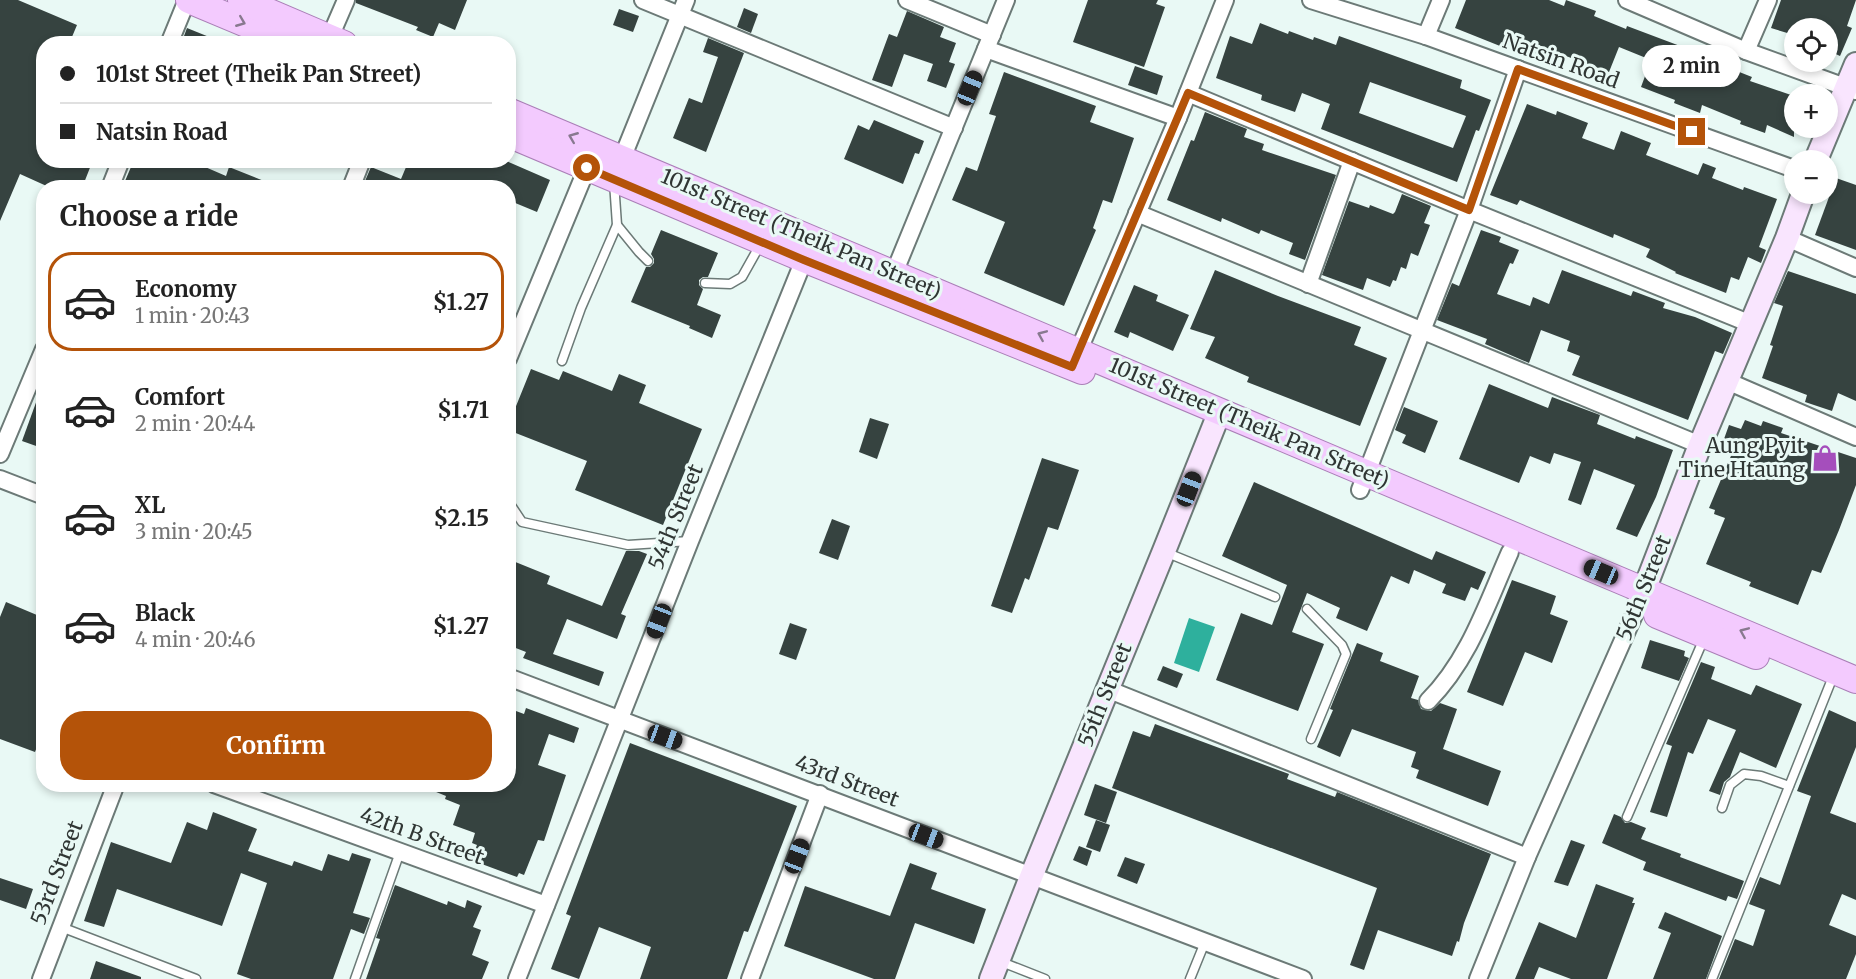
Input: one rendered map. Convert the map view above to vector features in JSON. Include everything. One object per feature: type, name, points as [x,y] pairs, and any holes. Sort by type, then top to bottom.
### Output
[{"type":"main road","points":[[188,0],[275,36]]},
{"type":"main road","points":[[241,0],[323,36]]},
{"type":"main road","points":[[1821,150],[1851,89],[1856,64]]},
{"type":"main road","name":"101st Street (Theik Pan Street)","points":[[516,115],[761,242],[808,250]]},
{"type":"main road","name":"101st Street (Theik Pan Street)","points":[[516,137],[587,168],[618,168],[808,250],[890,282],[1363,482],[1840,679],[1856,697]]},
{"type":"main road","name":"56th Street","points":[[1641,598],[1799,204]]},
{"type":"main road","name":"55th Street","points":[[995,970],[1216,419]]},
{"type":"main road","name":"101st Street (Theik Pan Street)","points":[[1363,482],[1510,552],[1641,598],[1705,636],[1840,679]]},
{"type":"street","points":[[172,36],[188,0]]},
{"type":"street","points":[[335,36],[346,0]]},
{"type":"street","points":[[643,0],[683,7],[954,128]]},
{"type":"street","points":[[907,0],[989,42],[1178,118]]},
{"type":"street","points":[[890,282],[1006,0]]},
{"type":"street","points":[[1075,359],[1178,118],[1225,0]]},
{"type":"street","name":"Natsin Road","points":[[1311,0],[1426,36],[1784,165]]},
{"type":"street","points":[[1426,36],[1441,0]]},
{"type":"street","points":[[1627,0],[1654,5],[1746,51],[1851,89]]},
{"type":"street","points":[[1746,51],[1768,0]]},
{"type":"street","points":[[618,168],[683,7]]},
{"type":"street","points":[[1363,482],[1469,210],[1518,69]]},
{"type":"street","points":[[1188,93],[1751,324]]},
{"type":"street","points":[[1308,284],[1352,161]]},
{"type":"street","points":[[516,340],[587,168]]},
{"type":"street","points":[[1137,213],[1701,445]]},
{"type":"street","points":[[1787,238],[1856,268]]},
{"type":"street","name":"54th Street","points":[[517,979],[808,250]]},
{"type":"street","points":[[0,454],[36,368]]},
{"type":"street","points":[[1727,381],[1856,437]]},
{"type":"street","points":[[0,479],[36,493]]},
{"type":"street","points":[[1428,701],[1444,685],[1457,666],[1510,552]]},
{"type":"street","name":"56th Street","points":[[1478,979],[1527,857],[1641,598]]},
{"type":"street","name":"43rd Street","points":[[516,680],[1303,979]]},
{"type":"street","points":[[1107,689],[1527,857]]},
{"type":"street","name":"53rd Street","points":[[40,979],[113,792]]},
{"type":"street","name":"42th B Street","points":[[236,792],[546,905]]},
{"type":"street","points":[[750,979],[820,794]]},
{"type":"lane","points":[[562,361],[581,308],[617,225],[618,168]]},
{"type":"lane","points":[[617,225],[648,261]]},
{"type":"lane","points":[[705,283],[730,284],[742,277],[761,242]]},
{"type":"lane","points":[[516,513],[522,522],[628,545],[690,541]]},
{"type":"lane","points":[[1164,551],[1275,597]]},
{"type":"lane","points":[[1307,609],[1342,645],[1346,654],[1311,739]]},
{"type":"lane","points":[[1627,817],[1705,636]]},
{"type":"lane","points":[[1712,979],[1789,786],[1840,679]]},
{"type":"lane","points":[[1722,808],[1730,785],[1744,774],[1761,776],[1789,786]]},
{"type":"lane","points":[[355,979],[400,852]]},
{"type":"lane","points":[[60,927],[196,979]]},
{"type":"lane","points":[[1190,979],[1205,942]]},
{"type":"lane","points":[[995,970],[1045,979]]},
{"type":"shaded area","points":[[1189,618],[1215,627],[1199,672],[1174,663]]},
{"type":"building","points":[[0,0],[18,0],[77,25],[72,36],[36,36],[36,168],[90,168],[85,180],[36,181],[20,174],[0,221]]},
{"type":"building","points":[[356,0],[467,0],[455,30],[439,23],[433,36],[416,30],[418,27],[356,3]]},
{"type":"building","points":[[1088,0],[1158,0],[1156,4],[1165,7],[1144,67],[1073,42]]},
{"type":"building","points":[[1466,0],[1549,0],[1564,6],[1566,0],[1596,11],[1594,16],[1626,29],[1627,26],[1696,52],[1697,49],[1720,60],[1719,64],[1752,77],[1750,81],[1784,93],[1784,133],[1767,125],[1765,133],[1740,124],[1741,121],[1702,105],[1700,113],[1674,103],[1675,100],[1641,87],[1651,60],[1619,47],[1609,72],[1547,49],[1541,48],[1538,57],[1501,42],[1500,46],[1455,28]]},
{"type":"building","points":[[1781,0],[1856,0],[1847,26],[1852,28],[1840,56],[1838,55],[1838,18],[1784,18],[1784,32],[1771,28]]},
{"type":"building","points":[[744,8],[758,14],[751,33],[737,27]]},
{"type":"building","points":[[619,9],[639,16],[633,32],[613,25]]},
{"type":"building","points":[[907,11],[944,27],[940,37],[956,43],[949,62],[955,64],[946,88],[927,81],[933,64],[904,54],[892,87],[872,80],[889,34],[897,37]]},
{"type":"building","points":[[1260,23],[1288,34],[1289,31],[1336,45],[1339,36],[1462,80],[1460,88],[1491,100],[1479,131],[1476,130],[1457,182],[1321,129],[1330,104],[1302,93],[1295,112],[1261,100],[1262,95],[1216,78],[1230,36],[1252,44]],"holes":[[[1370,82],[1466,116],[1453,148],[1359,113]]]},
{"type":"building","points":[[187,28],[207,36],[184,36]]},
{"type":"building","points":[[708,38],[744,53],[706,152],[673,138],[689,98],[702,103],[718,57],[703,52]]},
{"type":"building","points":[[1135,66],[1163,76],[1157,95],[1128,85]]},
{"type":"building","points":[[1004,72],[1096,106],[1090,122],[1134,138],[1112,203],[1103,200],[1093,228],[1096,230],[1064,306],[984,273],[1005,222],[952,200],[966,167],[977,171],[996,116],[989,114]]},
{"type":"building","points":[[1527,104],[1556,115],[1557,111],[1588,123],[1582,138],[1614,150],[1621,131],[1651,143],[1646,155],[1698,175],[1703,163],[1716,168],[1712,178],[1743,190],[1744,187],[1777,199],[1759,247],[1766,250],[1761,263],[1748,257],[1739,280],[1731,277],[1726,293],[1675,273],[1646,257],[1650,249],[1614,234],[1613,238],[1520,200],[1517,205],[1490,195]]},
{"type":"building","points":[[1205,112],[1247,129],[1244,137],[1264,144],[1262,150],[1336,175],[1305,260],[1289,254],[1293,243],[1261,230],[1259,234],[1222,218],[1221,222],[1167,200]]},
{"type":"building","points":[[874,120],[924,141],[919,154],[915,153],[903,184],[844,159],[858,125],[869,130]]},
{"type":"building","points":[[516,165],[550,180],[537,212],[516,203],[516,180],[365,180],[371,168],[401,179],[406,168],[516,168]]},
{"type":"building","points":[[131,168],[208,168],[226,176],[229,168],[232,168],[262,180],[125,180]]},
{"type":"building","points":[[1838,179],[1856,185],[1856,250],[1815,235],[1826,204],[1838,204]]},
{"type":"building","points":[[1402,194],[1431,206],[1424,223],[1430,225],[1418,256],[1411,253],[1406,269],[1401,267],[1396,281],[1393,280],[1390,287],[1367,278],[1363,290],[1322,275],[1349,201],[1369,208],[1370,205],[1393,214]]},
{"type":"building","points":[[661,230],[718,253],[708,277],[699,280],[699,285],[703,289],[697,305],[721,315],[712,338],[689,328],[690,326],[631,302],[646,267],[654,263],[651,254]]},
{"type":"building","points":[[1481,230],[1501,237],[1499,242],[1519,250],[1513,264],[1510,263],[1497,294],[1530,306],[1533,297],[1549,304],[1562,270],[1631,296],[1633,291],[1665,303],[1663,308],[1695,317],[1732,333],[1723,354],[1715,351],[1688,420],[1572,375],[1580,356],[1567,351],[1570,341],[1541,330],[1529,363],[1485,344],[1487,339],[1437,320],[1452,283],[1459,286]]},
{"type":"building","points":[[1215,270],[1361,327],[1354,345],[1387,358],[1360,426],[1247,382],[1249,377],[1205,358],[1215,337],[1190,329]]},
{"type":"building","points":[[1788,271],[1856,294],[1856,401],[1838,393],[1832,411],[1805,402],[1807,395],[1762,378],[1783,306],[1774,303]]},
{"type":"building","points":[[1134,285],[1158,295],[1156,301],[1189,315],[1173,351],[1130,332],[1128,338],[1114,332]]},
{"type":"building","points":[[531,369],[559,380],[563,371],[612,391],[619,374],[646,385],[639,403],[702,429],[663,525],[575,490],[587,461],[516,433],[516,406]]},
{"type":"building","points":[[1489,384],[1548,408],[1552,397],[1600,415],[1597,424],[1635,439],[1636,436],[1673,450],[1656,497],[1637,537],[1616,529],[1635,485],[1594,469],[1581,505],[1568,500],[1581,462],[1554,453],[1550,464],[1530,456],[1519,483],[1459,459]]},
{"type":"building","points":[[36,402],[36,446],[22,441]]},
{"type":"building","points":[[1404,407],[1438,421],[1425,453],[1402,443],[1406,435],[1395,430]]},
{"type":"building","points":[[870,418],[889,424],[877,459],[859,452]]},
{"type":"building","points":[[1745,420],[1761,426],[1763,421],[1783,428],[1781,433],[1856,458],[1856,485],[1839,530],[1821,573],[1812,570],[1798,605],[1749,586],[1751,582],[1706,564],[1725,518],[1714,514],[1715,510],[1709,508],[1736,444],[1724,439],[1729,425],[1741,429]]},
{"type":"building","points":[[1042,458],[1079,470],[1058,530],[1048,527],[1029,580],[1025,578],[1012,613],[991,606]]},
{"type":"building","points":[[1254,482],[1432,560],[1436,551],[1486,572],[1478,590],[1471,587],[1465,601],[1442,593],[1446,584],[1414,570],[1409,584],[1391,576],[1367,631],[1336,618],[1340,608],[1307,593],[1292,632],[1324,644],[1298,711],[1216,680],[1241,613],[1272,625],[1287,585],[1222,556]]},
{"type":"building","points":[[832,519],[850,526],[838,560],[819,553]]},
{"type":"building","points":[[626,551],[639,551],[647,554],[621,614],[626,616],[617,639],[567,619],[553,654],[604,672],[599,686],[523,658],[526,652],[516,648],[516,562],[550,576],[547,584],[602,606]]},
{"type":"building","points":[[1512,580],[1556,596],[1550,614],[1568,621],[1552,663],[1525,652],[1503,706],[1467,692]]},
{"type":"building","points":[[6,602],[36,615],[35,752],[0,739],[0,617]]},
{"type":"building","points":[[790,623],[807,629],[796,660],[779,654]]},
{"type":"building","points":[[1650,640],[1685,651],[1684,656],[1689,658],[1679,681],[1641,668]]},
{"type":"building","points":[[1357,643],[1383,653],[1380,661],[1419,676],[1411,698],[1418,700],[1421,709],[1431,711],[1440,703],[1457,709],[1443,749],[1501,771],[1488,806],[1416,778],[1419,770],[1411,767],[1416,752],[1352,729],[1340,757],[1317,747]]},
{"type":"building","points":[[1701,662],[1715,667],[1711,679],[1751,695],[1756,685],[1802,704],[1776,768],[1740,752],[1730,777],[1724,782],[1720,795],[1709,791],[1736,730],[1708,719],[1693,754],[1688,752],[1667,817],[1650,812],[1672,746],[1666,744]]},
{"type":"building","points":[[1163,666],[1183,674],[1177,688],[1157,680]]},
{"type":"building","points":[[526,708],[579,728],[574,743],[549,734],[538,765],[566,775],[544,841],[538,840],[524,875],[519,873],[517,877],[471,860],[477,845],[472,843],[475,833],[453,825],[460,805],[445,799],[446,796],[436,792],[516,792],[516,711],[524,714]]},
{"type":"building","points":[[1829,710],[1856,722],[1856,747],[1830,813],[1856,823],[1856,900],[1842,894],[1829,925],[1856,936],[1856,954],[1846,979],[1719,979],[1735,939],[1753,946],[1765,910],[1749,904],[1760,877],[1780,885],[1811,796],[1797,791]]},
{"type":"building","points":[[1155,724],[1289,774],[1287,779],[1335,797],[1337,792],[1491,854],[1452,956],[1378,930],[1364,970],[1350,965],[1377,888],[1112,788],[1133,731],[1150,737]]},
{"type":"building","points":[[630,743],[797,806],[748,932],[744,931],[727,979],[640,979],[651,947],[599,927],[579,979],[551,969],[571,916],[566,914]]},
{"type":"building","points":[[1095,784],[1117,792],[1106,823],[1084,815]]},
{"type":"building","points":[[213,812],[257,829],[248,851],[292,866],[294,861],[322,871],[328,854],[349,861],[352,853],[371,859],[353,913],[370,918],[364,934],[351,929],[333,979],[251,979],[237,974],[267,883],[241,873],[222,926],[117,889],[104,927],[84,921],[111,842],[171,863],[187,822],[207,830]]},
{"type":"building","points":[[1614,814],[1621,817],[1625,823],[1631,822],[1646,828],[1641,839],[1681,854],[1680,857],[1744,881],[1737,899],[1728,896],[1726,901],[1643,870],[1646,862],[1602,843]]},
{"type":"building","points":[[1096,820],[1110,825],[1100,852],[1086,847]]},
{"type":"building","points":[[1571,840],[1585,845],[1568,886],[1554,882]]},
{"type":"building","points":[[1079,846],[1092,851],[1087,866],[1073,860]]},
{"type":"building","points":[[1125,857],[1145,864],[1137,884],[1117,876]]},
{"type":"building","points":[[910,863],[937,873],[931,889],[986,909],[974,944],[915,923],[895,979],[874,979],[784,946],[805,886],[890,916]]},
{"type":"building","points":[[0,878],[33,889],[26,909],[0,900]]},
{"type":"building","points":[[1596,884],[1634,898],[1632,903],[1635,903],[1607,979],[1571,979],[1539,967],[1534,979],[1515,979],[1539,922],[1576,938]]},
{"type":"building","points":[[395,885],[447,905],[448,901],[465,908],[467,900],[482,906],[473,927],[481,930],[472,955],[489,962],[482,979],[366,979],[380,939],[376,938]]},
{"type":"building","points":[[1665,912],[1722,936],[1706,979],[1653,979],[1671,933],[1658,928]]},
{"type":"building","points":[[96,961],[141,977],[141,979],[90,979]]},
{"type":"place","name":"Aung Pyit Tine Htaung","points":[[1825,458]]},
{"type":"route","points":[[587,168],[804,260],[1072,367],[1188,93],[1469,210],[1518,69],[1692,132]]}]
